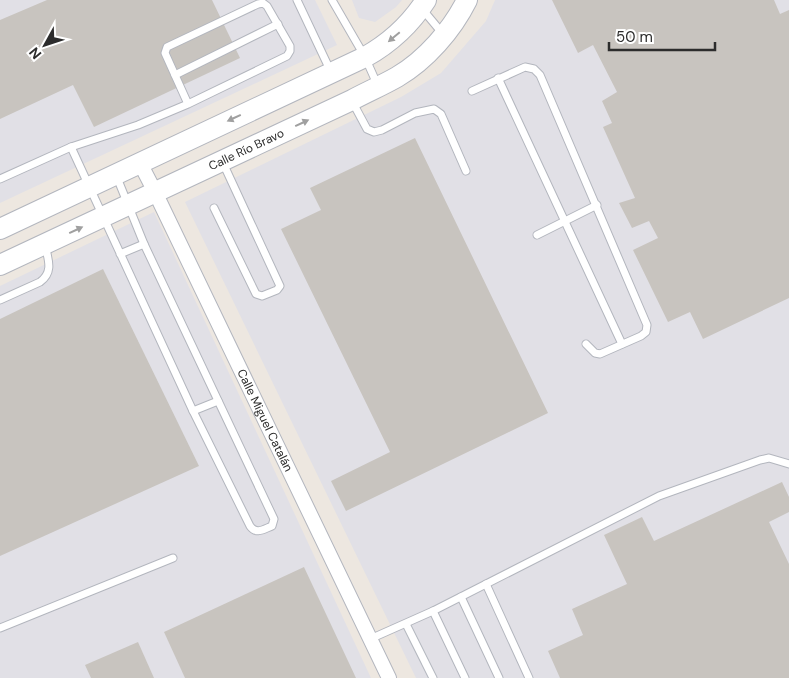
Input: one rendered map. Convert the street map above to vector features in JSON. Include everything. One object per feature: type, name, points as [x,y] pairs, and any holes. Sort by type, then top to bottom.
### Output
[{"type":"street","name":"Calle Río Bravo","points":[[0,265],[378,87],[411,67],[444,35],[459,16],[467,0]]},
{"type":"street","points":[[0,229],[365,57],[395,37],[409,24],[423,4]]},
{"type":"street","name":"Calle Miguel Catalán","points":[[140,163],[389,678]]},
{"type":"lane","points":[[297,0],[331,73]]},
{"type":"lane","points":[[332,0],[365,57],[378,87]]},
{"type":"lane","points":[[0,179],[71,147],[129,128],[188,104],[287,56],[290,46],[268,6],[261,3],[170,45],[166,53],[188,104]]},
{"type":"lane","points":[[423,4],[444,35]]},
{"type":"lane","points":[[175,75],[278,24]]},
{"type":"lane","points":[[472,91],[525,67],[534,68],[540,75],[598,206],[647,325],[644,334],[600,354],[595,353],[586,344]]},
{"type":"lane","points":[[498,78],[622,344]]},
{"type":"lane","points":[[352,100],[367,129],[374,132],[382,130],[415,113],[434,109],[441,114],[466,171]]},
{"type":"lane","points":[[71,147],[193,411],[252,529],[258,531],[272,526],[274,520],[144,244],[116,174]]},
{"type":"lane","points":[[214,208],[256,294],[262,296],[278,290],[280,286],[245,206],[222,161]]},
{"type":"lane","points":[[537,235],[565,220],[598,206]]},
{"type":"lane","points":[[0,300],[40,282],[46,277],[50,268],[44,244]]},
{"type":"lane","points":[[120,254],[144,244]]},
{"type":"lane","points":[[193,411],[218,401]]},
{"type":"lane","points":[[370,639],[433,611],[659,496],[760,460],[770,458],[789,464]]},
{"type":"lane","points":[[0,628],[173,558]]},
{"type":"lane","points":[[486,584],[529,678]]},
{"type":"lane","points":[[461,596],[499,678]]},
{"type":"lane","points":[[433,611],[465,678]]},
{"type":"lane","points":[[406,624],[433,678]]},
{"type":"shaded area","points":[[0,0],[315,0],[337,45],[0,203]]},
{"type":"shaded area","points":[[352,0],[402,0],[396,7],[375,22],[359,18]]},
{"type":"shaded area","points":[[495,0],[789,0],[789,678],[416,678],[185,202],[401,97],[441,73],[486,21]]},
{"type":"shaded area","points":[[154,212],[371,678],[0,678],[0,286]]},
{"type":"building","points":[[47,0],[212,0],[240,58],[94,127],[73,85],[0,119],[0,20]]},
{"type":"building","points":[[552,0],[774,0],[780,14],[789,10],[789,298],[703,339],[690,312],[668,322],[633,250],[658,238],[649,221],[632,228],[619,203],[635,198],[603,127],[612,123],[602,101],[617,92],[593,45],[578,53]]},
{"type":"building","points":[[415,138],[548,413],[346,511],[331,481],[390,452],[281,229],[321,210],[310,188]]},
{"type":"building","points":[[103,269],[199,466],[0,556],[0,319]]},
{"type":"building","points":[[782,482],[789,497],[789,512],[769,522],[789,564],[789,678],[560,678],[548,651],[583,635],[572,609],[627,584],[604,535],[642,517],[654,541]]},
{"type":"building","points":[[304,567],[356,678],[185,678],[164,632]]},
{"type":"building","points":[[138,642],[154,678],[91,678],[85,665]]}]
